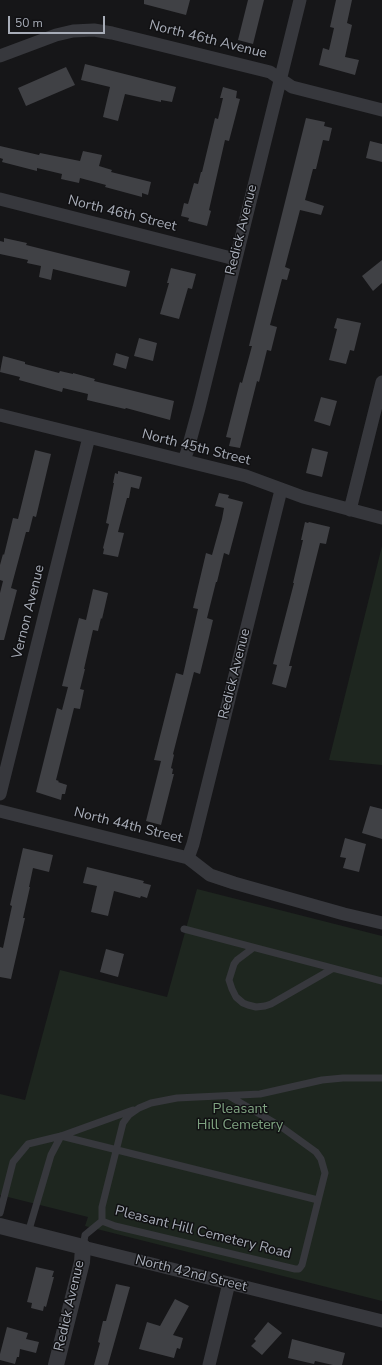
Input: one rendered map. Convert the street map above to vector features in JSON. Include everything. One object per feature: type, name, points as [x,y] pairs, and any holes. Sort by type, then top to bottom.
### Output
[{"type":"street","name":"Redick Avenue","points":[[184,460],[199,408],[300,0]]},
{"type":"street","name":"North 46th Avenue","points":[[0,56],[56,36],[73,32],[94,30],[112,32],[270,72],[292,87],[382,110]]},
{"type":"street","name":"North 46th Street","points":[[0,200],[235,259]]},
{"type":"street","points":[[350,510],[382,382]]},
{"type":"street","name":"North 45th Street","points":[[0,415],[246,476],[303,498],[382,518]]},
{"type":"street","name":"Vernon Avenue","points":[[0,794],[89,437]]},
{"type":"street","name":"Redick Avenue","points":[[188,858],[193,844],[281,490]]},
{"type":"street","name":"North 44th Street","points":[[0,811],[188,858],[210,875],[344,914],[382,923]]},
{"type":"street","name":"North 42nd Street","points":[[0,1226],[382,1321]]},
{"type":"street","name":"Redick Avenue","points":[[56,1365],[82,1262],[83,1247]]},
{"type":"street","points":[[208,1365],[229,1283]]},
{"type":"lane","points":[[184,929],[382,981]]},
{"type":"lane","points":[[253,948],[237,960],[230,974],[229,980],[236,997],[248,1006],[256,1007],[271,1004],[332,969]]},
{"type":"lane","name":"Pleasant Hill Cemetery Road","points":[[102,1221],[102,1207],[123,1124],[130,1115],[139,1108],[151,1103],[177,1098],[260,1094],[322,1080],[343,1078],[382,1078]]},
{"type":"lane","name":"Pleasant Hill Cemetery Road","points":[[102,1221],[115,1226],[299,1269],[302,1265],[324,1173],[321,1159],[316,1152],[280,1126],[229,1096]]},
{"type":"lane","points":[[0,1213],[13,1162],[28,1144],[61,1136],[139,1108]]},
{"type":"lane","points":[[61,1136],[116,1151],[318,1200]]},
{"type":"lane","points":[[28,1233],[51,1155],[61,1136]]},
{"type":"lane","name":"Pleasant Hill Cemetery Road","points":[[83,1247],[85,1234],[102,1221]]},
{"type":"green space","points":[[382,546],[382,765],[329,760]]},
{"type":"green space","name":"Pleasant Hill Cemetery","points":[[197,889],[382,936],[382,1301],[85,1226],[88,1217],[0,1195],[0,1094],[25,1100],[60,970],[167,997]]},
{"type":"building","points":[[144,0],[190,0],[186,15],[144,4]]},
{"type":"building","points":[[248,0],[264,0],[253,44],[238,40]]},
{"type":"building","points":[[336,0],[352,0],[347,23],[352,25],[345,57],[359,60],[355,75],[319,65],[323,48],[329,50],[334,28],[330,27]]},
{"type":"building","points":[[85,64],[176,87],[172,102],[161,100],[161,102],[125,94],[118,121],[103,117],[110,87],[81,80]]},
{"type":"building","points":[[66,67],[75,85],[26,106],[18,88]]},
{"type":"building","points":[[223,87],[237,91],[236,98],[240,99],[229,141],[225,140],[209,210],[211,211],[207,226],[188,221],[189,218],[181,216],[184,203],[188,204],[194,183],[198,184],[202,172],[215,118],[218,119],[223,98],[220,98]]},
{"type":"building","points":[[306,118],[325,122],[324,126],[332,128],[329,141],[323,140],[316,169],[313,169],[305,200],[324,206],[321,215],[300,210],[285,267],[290,269],[287,280],[282,279],[270,325],[277,327],[271,351],[267,350],[259,382],[257,381],[240,448],[229,446],[231,438],[226,437],[240,382],[242,383],[252,346],[249,346]]},
{"type":"building","points":[[370,141],[382,144],[382,162],[366,158]]},
{"type":"building","points":[[0,146],[39,155],[40,153],[80,161],[83,151],[102,155],[99,166],[112,170],[111,172],[151,182],[148,195],[142,193],[142,197],[105,187],[106,185],[80,178],[79,183],[61,179],[62,174],[37,168],[37,171],[2,162],[3,159],[0,158]]},
{"type":"building","points":[[4,238],[130,271],[126,287],[53,269],[51,280],[39,277],[41,266],[27,263],[28,260],[0,254],[0,241],[4,242]]},
{"type":"building","points":[[382,260],[382,283],[373,291],[362,276]]},
{"type":"building","points":[[171,268],[196,274],[192,289],[188,288],[179,319],[160,314],[169,283],[167,283]]},
{"type":"building","points":[[337,318],[361,323],[354,351],[350,350],[346,364],[329,360],[337,329],[334,328]]},
{"type":"building","points":[[139,338],[157,343],[153,361],[134,356]]},
{"type":"building","points":[[116,353],[129,357],[126,369],[113,365]]},
{"type":"building","points":[[3,356],[25,362],[25,364],[59,373],[60,371],[73,373],[95,379],[94,381],[174,401],[170,420],[126,408],[87,400],[88,394],[63,388],[62,392],[19,380],[20,377],[0,372]]},
{"type":"building","points":[[321,397],[337,401],[330,426],[314,421]]},
{"type":"building","points":[[312,448],[328,452],[322,477],[306,473]]},
{"type":"building","points":[[35,450],[51,454],[36,517],[33,516],[29,532],[26,532],[11,588],[17,590],[4,640],[0,640],[0,593],[3,581],[0,580],[0,565],[13,518],[18,519]]},
{"type":"building","points":[[118,471],[142,477],[139,489],[131,487],[129,498],[127,498],[118,532],[124,533],[118,557],[103,554],[103,548],[109,524],[106,523],[113,483],[115,473],[118,474]]},
{"type":"building","points":[[219,493],[229,495],[228,498],[243,502],[229,555],[224,553],[216,582],[207,618],[213,620],[200,674],[194,672],[173,754],[171,768],[173,769],[172,774],[174,774],[161,825],[146,821],[161,761],[154,760],[176,673],[183,675],[198,609],[193,608],[206,553],[212,555],[222,519],[224,508],[215,506]]},
{"type":"building","points":[[305,522],[330,527],[326,544],[320,543],[289,666],[292,666],[286,688],[272,684],[277,665],[273,664],[294,583],[303,540],[301,540]]},
{"type":"building","points":[[93,589],[108,593],[98,631],[93,630],[80,689],[84,690],[80,709],[74,708],[56,780],[67,785],[65,794],[62,794],[61,800],[36,792],[57,708],[62,710],[68,687],[62,686],[79,618],[86,620]]},
{"type":"building","points":[[370,806],[382,809],[382,839],[362,833]]},
{"type":"building","points":[[345,838],[366,844],[359,872],[343,868],[346,858],[340,857]]},
{"type":"building","points":[[23,848],[53,855],[49,872],[33,868],[23,918],[25,918],[11,979],[0,977],[0,947],[3,948],[12,906],[10,905]]},
{"type":"building","points":[[87,867],[144,881],[143,883],[151,885],[147,898],[141,896],[140,898],[114,891],[108,916],[91,912],[97,886],[83,883]]},
{"type":"building","points":[[106,949],[124,954],[118,977],[100,972]]},
{"type":"building","points":[[36,1267],[54,1271],[52,1277],[54,1277],[46,1307],[44,1306],[43,1311],[31,1308],[32,1303],[27,1302]]},
{"type":"building","points":[[116,1284],[130,1287],[108,1365],[94,1365],[100,1343],[98,1342],[103,1321],[106,1321]]},
{"type":"building","points":[[175,1299],[189,1306],[173,1335],[183,1338],[180,1349],[177,1348],[174,1358],[139,1349],[147,1322],[160,1326]]},
{"type":"building","points":[[268,1322],[282,1333],[262,1355],[251,1346],[256,1341],[254,1339]]},
{"type":"building","points":[[7,1327],[28,1333],[26,1339],[39,1342],[36,1353],[20,1349],[19,1357],[17,1357],[15,1364],[0,1360],[0,1354]]},
{"type":"building","points":[[292,1339],[345,1353],[342,1365],[333,1365],[315,1361],[314,1364],[288,1358]]}]
